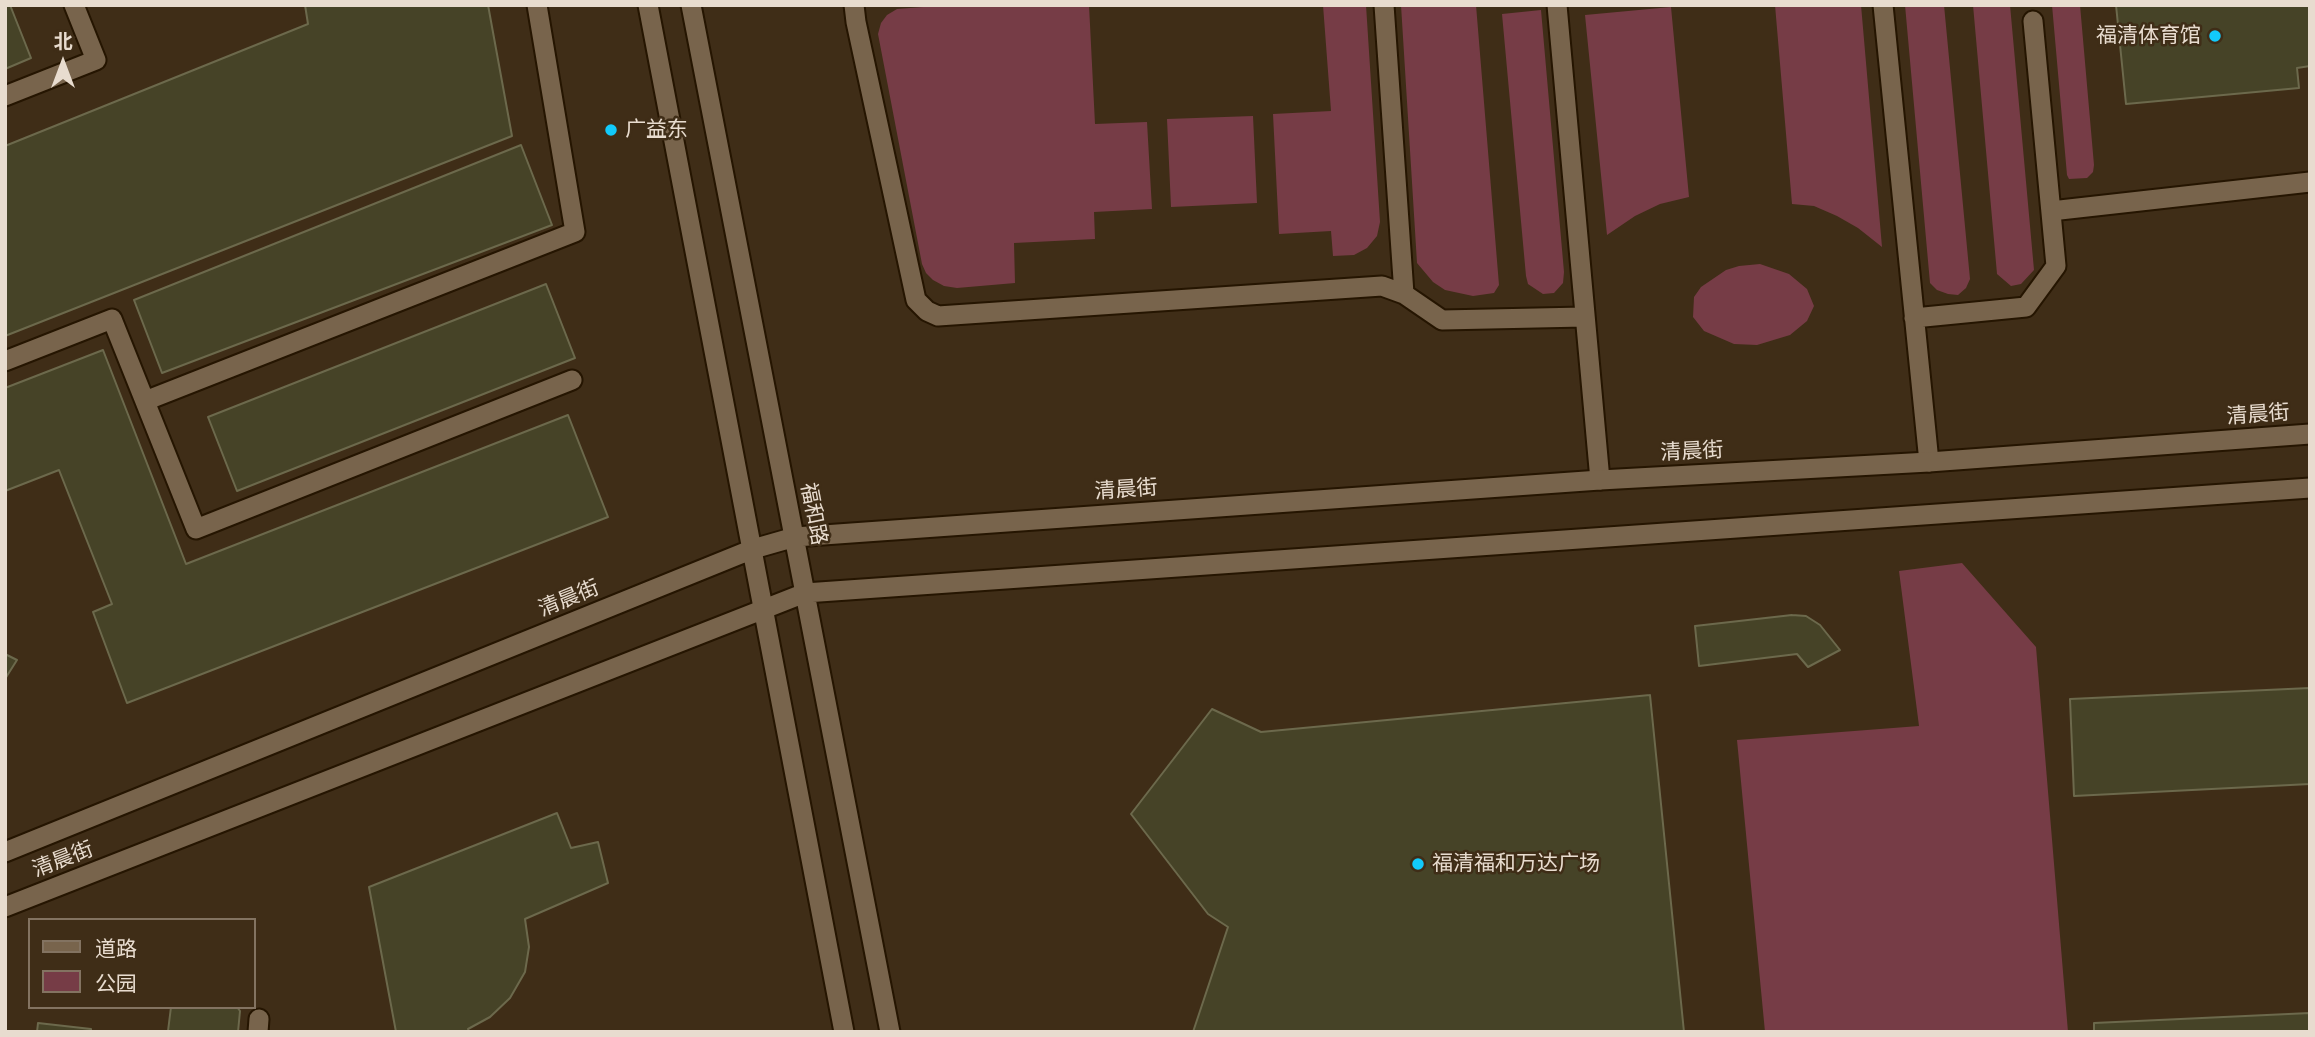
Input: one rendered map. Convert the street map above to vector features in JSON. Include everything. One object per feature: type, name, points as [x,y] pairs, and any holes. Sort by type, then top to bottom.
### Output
[{"type":"street","points":[[5,96],[96,60],[74,5]]},
{"type":"street","points":[[145,401],[575,232],[537,5]]},
{"type":"street","points":[[648,5],[844,1032]]},
{"type":"street","name":"福和路","points":[[691,5],[890,1032]]},
{"type":"street","points":[[854,5],[916,300],[927,311],[938,316],[1382,286],[1404,295],[1442,320],[1584,317]]},
{"type":"street","points":[[1384,5],[1404,295]]},
{"type":"street","points":[[1558,5],[1600,480]]},
{"type":"street","points":[[1883,5],[1929,462]]},
{"type":"street","points":[[1914,318],[2026,307],[2056,266],[2033,21]]},
{"type":"street","points":[[2050,211],[2310,182]]},
{"type":"street","points":[[5,361],[112,318],[196,529],[572,380]]},
{"type":"street","name":"清晨街","points":[[5,852],[753,549],[794,537],[1600,480],[1929,462],[2310,434]]},
{"type":"street","name":"清晨街","points":[[5,907],[805,593],[2310,488]]},
{"type":"green space","points":[[949,5],[1089,5],[1095,124],[1147,122],[1152,209],[1094,212],[1095,239],[1014,243],[1015,283],[957,288],[944,286],[926,273],[922,264],[878,34],[887,15],[897,9]]},
{"type":"green space","points":[[1323,5],[1366,5],[1380,222],[1377,236],[1367,248],[1354,255],[1333,256],[1331,231],[1279,234],[1273,114],[1331,111]]},
{"type":"green space","points":[[1401,5],[1476,5],[1499,285],[1494,293],[1473,296],[1445,290],[1433,282],[1417,263]]},
{"type":"green space","points":[[1775,5],[1861,5],[1882,247],[1837,216],[1814,206],[1792,204]]},
{"type":"green space","points":[[1905,5],[1944,5],[1970,279],[1966,288],[1958,295],[1937,290],[1930,283]]},
{"type":"green space","points":[[1973,5],[2010,5],[2034,270],[2021,284],[2011,286],[1997,274]]},
{"type":"green space","points":[[2052,5],[2080,5],[2094,165],[2093,172],[2087,178],[2069,179],[2067,175]]},
{"type":"green space","points":[[1671,7],[1689,197],[1660,204],[1635,216],[1607,235],[1585,15]]},
{"type":"green space","points":[[1541,10],[1564,272],[1563,283],[1554,293],[1543,294],[1528,284],[1526,276],[1502,14]]},
{"type":"green space","points":[[1253,116],[1257,203],[1171,207],[1167,119]]},
{"type":"green space","points":[[1760,264],[1789,274],[1807,289],[1814,306],[1807,321],[1790,335],[1757,345],[1734,344],[1704,331],[1693,317],[1694,297],[1701,287],[1726,270]]},
{"type":"green space","points":[[1962,563],[2036,647],[2068,1032],[1765,1032],[1737,740],[1919,726],[1899,571]]},
{"type":"building","points":[[5,5],[10,5],[31,58],[5,69]]},
{"type":"building","points":[[305,5],[488,5],[512,136],[5,336],[5,146],[308,24]]},
{"type":"building","name":"福清体育馆","points":[[2116,5],[2310,5],[2310,66],[2297,68],[2299,88],[2126,104]]},
{"type":"building","points":[[521,145],[552,225],[162,373],[134,300]]},
{"type":"building","points":[[546,284],[575,358],[237,491],[208,417]]},
{"type":"building","points":[[103,350],[186,564],[568,415],[608,517],[127,703],[93,612],[112,604],[59,470],[5,491],[5,388]]},
{"type":"building","points":[[1792,615],[1806,616],[1820,625],[1840,650],[1808,667],[1797,654],[1699,666],[1695,626]]},
{"type":"building","points":[[5,654],[17,660],[5,679]]},
{"type":"building","points":[[2310,688],[2310,784],[2074,796],[2070,699]]},
{"type":"building","name":"福清福和万达广场","points":[[1650,695],[1684,1032],[1193,1032],[1228,927],[1208,914],[1131,814],[1212,709],[1261,732]]},
{"type":"building","points":[[557,813],[571,848],[598,842],[608,883],[525,919],[529,947],[525,972],[510,998],[490,1017],[468,1029],[469,1032],[396,1032],[369,887]]},
{"type":"building","points":[[171,1009],[240,1011],[238,1032],[168,1031]]},
{"type":"building","points":[[2310,1013],[2310,1032],[2094,1032],[2094,1023]]},
{"type":"building","points":[[38,1023],[91,1029],[91,1032],[37,1032]]},
{"type":"place","name":"福清体育馆","points":[[2215,36]]},
{"type":"place","name":"广益东","points":[[611,130]]},
{"type":"place","name":"福清福和万达广场","points":[[1418,864]]}]
